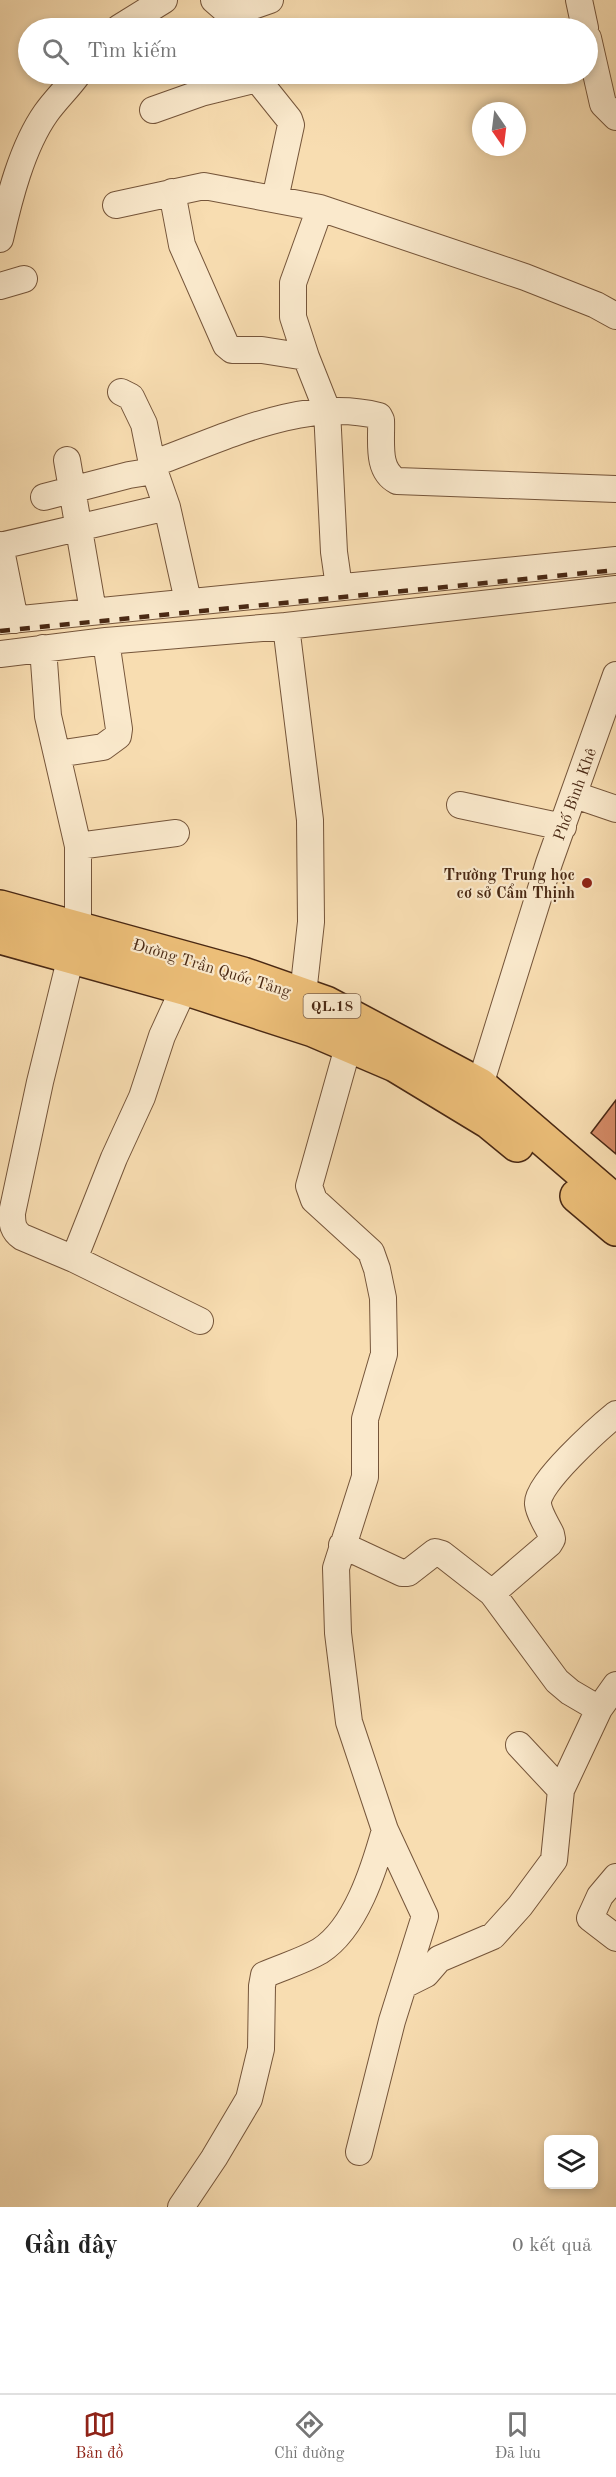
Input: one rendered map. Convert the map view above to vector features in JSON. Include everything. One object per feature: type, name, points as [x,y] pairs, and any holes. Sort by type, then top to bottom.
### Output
[{"type":"highway","name":"Đường Trần Quốc Tảng","points":[[0,907],[74,942],[184,988],[313,1030],[348,1047],[395,1065],[489,1122],[616,1228]]},
{"type":"highway","name":"Đường Trần Quốc Tảng","points":[[0,937],[74,942],[243,974],[336,1007],[480,1085],[616,1202]]},
{"type":"street","points":[[135,18],[164,0]]},
{"type":"street","points":[[226,14],[270,0]]},
{"type":"street","points":[[598,82],[603,104],[616,117]]},
{"type":"street","points":[[0,239],[8,203],[30,144],[45,115],[70,84]]},
{"type":"street","points":[[153,110],[229,84]]},
{"type":"street","points":[[260,84],[290,119],[291,125],[275,199]]},
{"type":"street","points":[[116,206],[172,192],[214,186],[320,208],[525,277],[616,316]]},
{"type":"street","points":[[172,192],[182,245],[226,345],[232,350],[262,350],[306,357]]},
{"type":"street","points":[[320,208],[292,283],[293,317],[327,410],[334,552],[339,587]]},
{"type":"street","points":[[0,285],[24,279]]},
{"type":"street","points":[[121,392],[131,397],[138,408],[149,439],[153,468],[167,507],[188,601]]},
{"type":"street","points":[[44,497],[153,468],[290,414],[327,410],[379,416],[383,467],[388,476],[397,481],[616,489]]},
{"type":"street","points":[[67,460],[93,611]]},
{"type":"street","points":[[167,507],[0,546],[7,620],[616,560]]},
{"type":"street","points":[[0,654],[106,641],[286,626],[616,589]]},
{"type":"street","points":[[286,626],[310,820],[311,922],[303,994]]},
{"type":"street","points":[[57,754],[103,747],[118,736],[119,729],[106,641]]},
{"type":"street","points":[[43,648],[48,716],[78,846],[74,942],[40,1082],[12,1214],[12,1226],[16,1233],[200,1321]]},
{"type":"street","name":"Phố Bình Khê","points":[[480,1085],[549,863],[616,675]]},
{"type":"street","points":[[575,795],[616,809]]},
{"type":"street","points":[[460,806],[563,827]]},
{"type":"street","points":[[78,846],[176,833]]},
{"type":"street","points":[[74,1259],[114,1158],[142,1097],[162,1036],[184,988]]},
{"type":"street","points":[[348,1047],[309,1186],[314,1200],[371,1252],[377,1269],[384,1317],[384,1354],[365,1419],[363,1440],[365,1477],[342,1545],[335,1581],[338,1633],[349,1722],[385,1830],[425,1916],[406,1984],[392,2021],[359,2152]]},
{"type":"street","points":[[492,1593],[549,1544],[552,1539],[551,1534],[537,1504],[541,1491],[589,1436],[616,1414]]},
{"type":"street","points":[[342,1545],[402,1574],[408,1573],[435,1552],[442,1554],[492,1593],[557,1681],[598,1709]]},
{"type":"street","points":[[406,1984],[426,1974],[439,1959],[493,1936],[520,1906],[554,1860],[561,1790],[598,1709],[616,1685]]},
{"type":"street","points":[[519,1745],[561,1790]]},
{"type":"street","points":[[181,2207],[214,2158],[249,2099],[261,2049],[264,1975],[321,1950],[346,1928],[375,1864],[385,1830]]},
{"type":"street","points":[[616,1877],[600,1896],[590,1918],[616,1938]]},
{"type":"building","points":[[616,1100],[616,1154],[591,1133]]},
{"type":"railway","points":[[0,631],[616,570]]},
{"type":"place","name":"Trường Trung học cơ sở Cẩm Thịnh","points":[[587,883]]}]
